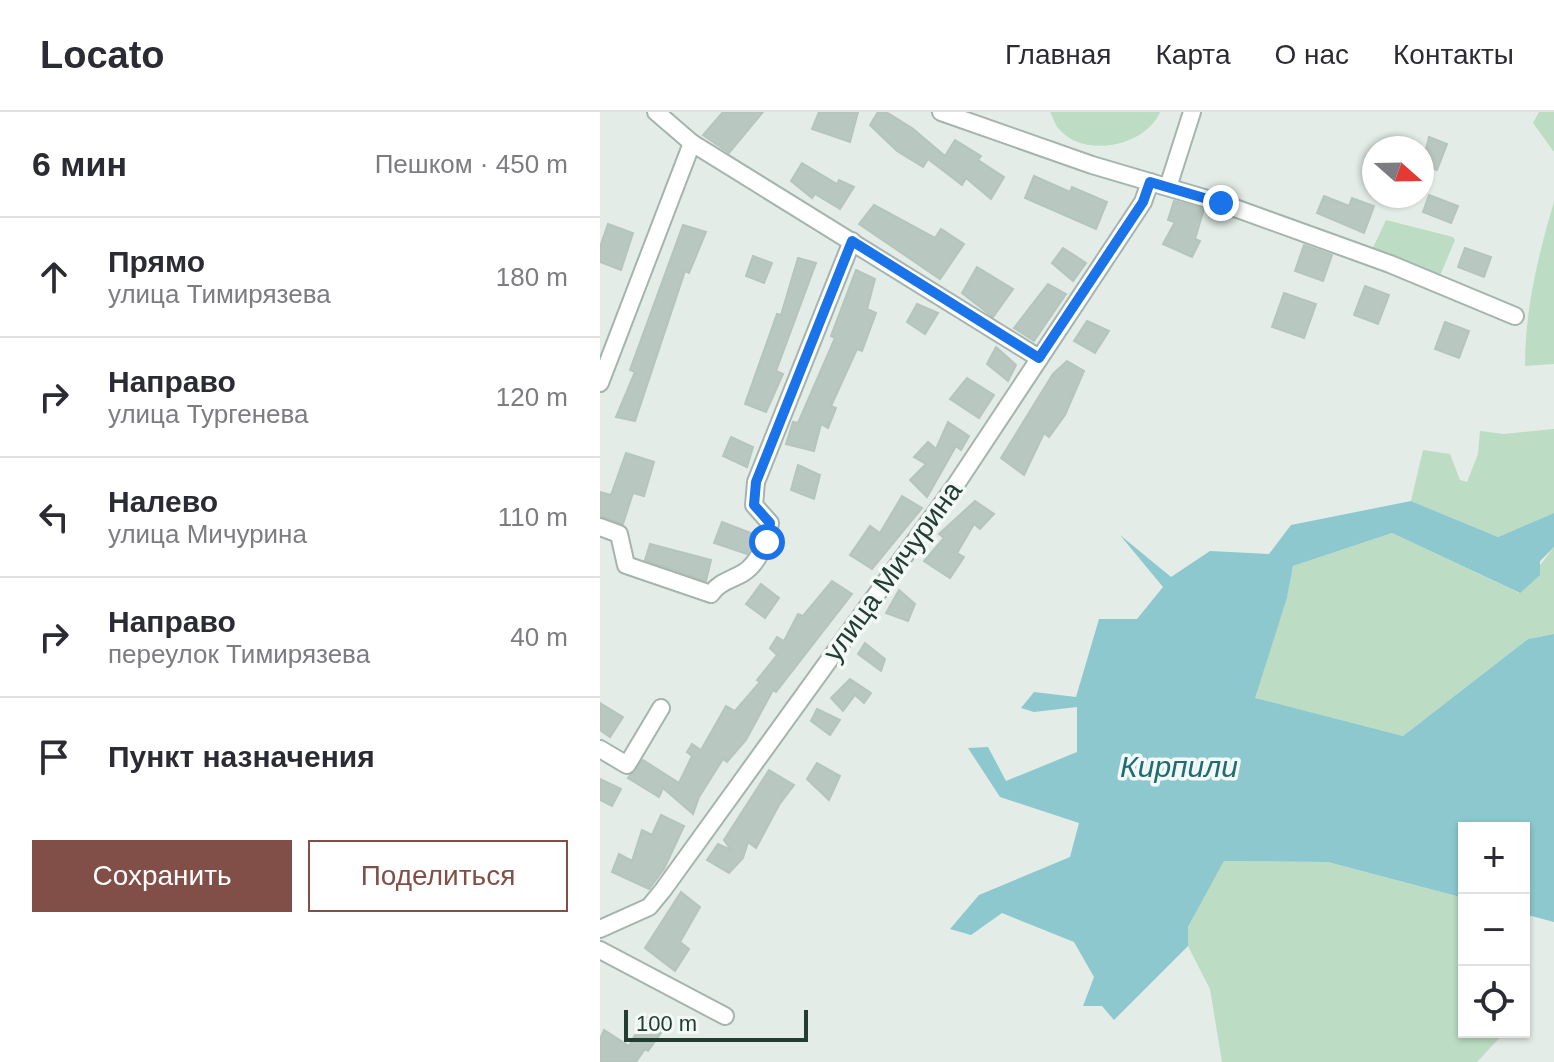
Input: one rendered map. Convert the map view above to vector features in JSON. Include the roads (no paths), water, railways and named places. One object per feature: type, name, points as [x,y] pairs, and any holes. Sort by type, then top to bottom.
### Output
[{"type":"street","points":[[656,112],[692,143],[1039,358]]},
{"type":"street","points":[[941,112],[1375,258],[1515,316]]},
{"type":"street","points":[[1168,187],[1192,112]]},
{"type":"street","points":[[600,383],[692,143]]},
{"type":"street","name":"улица Мичурина","points":[[600,929],[649,907],[663,890],[957,483],[1143,202],[1150,182]]},
{"type":"street","points":[[600,527],[619,534],[626,565],[711,594],[717,586],[747,571],[767,542],[770,523],[754,505],[756,482],[852,241]]},
{"type":"street","points":[[600,749],[627,765],[661,708]]},
{"type":"street","points":[[600,950],[725,1016]]},
{"type":"water","name":"Кирпили","points":[[1411,501],[1498,537],[1554,513],[1554,547],[1540,561],[1540,575],[1520,593],[1392,533],[1293,566],[1287,598],[1255,698],[1403,736],[1528,639],[1554,634],[1554,922],[1530,916],[1530,822],[1458,822],[1458,896],[1328,862],[1224,861],[1188,927],[1188,946],[1114,1020],[1102,1006],[1083,1006],[1094,977],[1074,942],[1002,913],[971,935],[950,929],[979,895],[1070,857],[1079,823],[1000,797],[968,748],[988,747],[1006,781],[1077,752],[1077,707],[1034,712],[1021,708],[1034,692],[1076,697],[1099,619],[1137,619],[1163,587],[1120,535],[1171,577],[1210,551],[1269,554],[1291,525]]}]
